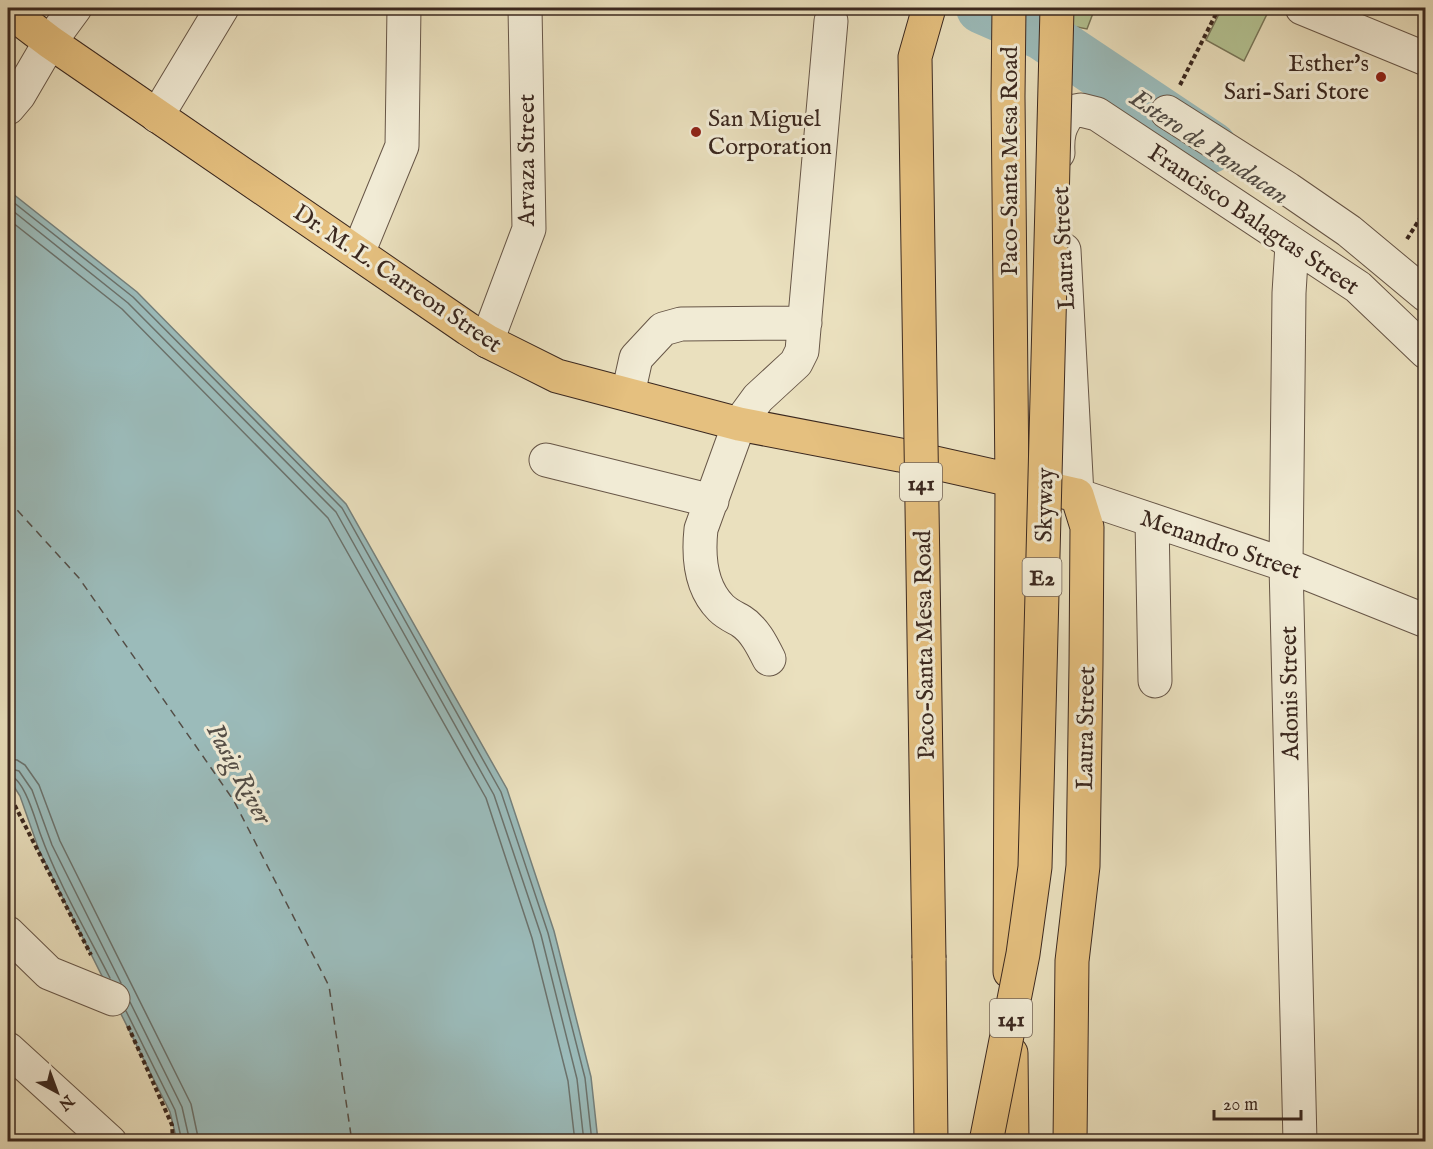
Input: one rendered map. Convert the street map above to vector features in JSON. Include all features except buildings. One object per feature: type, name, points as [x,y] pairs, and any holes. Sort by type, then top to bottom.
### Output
[{"type":"main road","name":"Paco-Santa Mesa Road","points":[[929,8],[915,57],[931,1142]]},
{"type":"main road","name":"Paco-Santa Mesa Road","points":[[1009,8],[1007,47],[1012,481],[1010,894],[1012,1142]]},
{"type":"main road","name":"Skyway","points":[[986,1142],[1023,954],[1035,867],[1057,8]]},
{"type":"main road","name":"Skyway","points":[[1004,1142],[1036,970],[1050,869],[1069,8]]},
{"type":"main road","name":"Dr. M. L. Carreon Street","points":[[8,10],[157,116],[487,341],[557,376],[739,424],[900,455],[1012,481]]},
{"type":"main road","name":"Menandro Street","points":[[1012,481],[1077,495]]},
{"type":"main road","name":"Laura Street","points":[[1070,1142],[1072,962],[1063,865],[1074,829],[1076,591],[1068,528],[1077,495]]},
{"type":"street","points":[[8,108],[50,42],[75,8]]},
{"type":"street","points":[[157,116],[222,8]]},
{"type":"street","points":[[358,253],[402,146],[404,8]]},
{"type":"street","name":"Arvaza Street","points":[[487,341],[529,229],[525,8]]},
{"type":"street","points":[[1302,8],[1425,59]]},
{"type":"street","points":[[769,659],[749,628],[722,609],[713,598],[701,573],[701,529],[739,424],[758,398],[796,363],[802,351],[831,21]]},
{"type":"street","name":"Francisco Balagtas Street","points":[[1070,112],[1081,110],[1097,114],[1358,287],[1425,352]]},
{"type":"street","name":"Laura Street","points":[[1070,112],[1057,136],[1077,495]]},
{"type":"street","points":[[1167,112],[1349,231],[1425,295]]},
{"type":"street","name":"Adonis Street","points":[[1293,245],[1289,293],[1286,565],[1300,1142]]},
{"type":"street","points":[[628,394],[636,358],[663,329],[681,324],[805,323]]},
{"type":"street","points":[[546,460],[712,501]]},
{"type":"street","name":"Menandro Street","points":[[1077,495],[1286,565],[1425,621]]},
{"type":"street","points":[[1152,520],[1155,681]]},
{"type":"street","points":[[8,933],[49,973],[113,999]]},
{"type":"street","points":[[8,1049],[110,1142]]},
{"type":"path","points":[[1167,112],[1219,8]]},
{"type":"green space","points":[[1058,8],[1095,8],[1087,29],[1072,26]]},
{"type":"green space","points":[[1222,8],[1270,8],[1244,61],[1206,40]]},
{"type":"water","name":"Pasig River","points":[[8,190],[137,292],[346,504],[507,789],[554,931],[591,1077],[598,1141],[177,1141],[170,1112],[39,850],[20,796],[8,777]]},
{"type":"waterway","name":"Estero de Pandacan","points":[[982,8],[1042,34],[1211,147]]},
{"type":"ferry route","points":[[8,500],[79,578],[234,801],[329,986],[352,1142]]},
{"type":"place","name":"Esther's Sari-Sari Store","points":[[1381,77]]},
{"type":"place","name":"San Miguel Corporation","points":[[696,132]]}]
